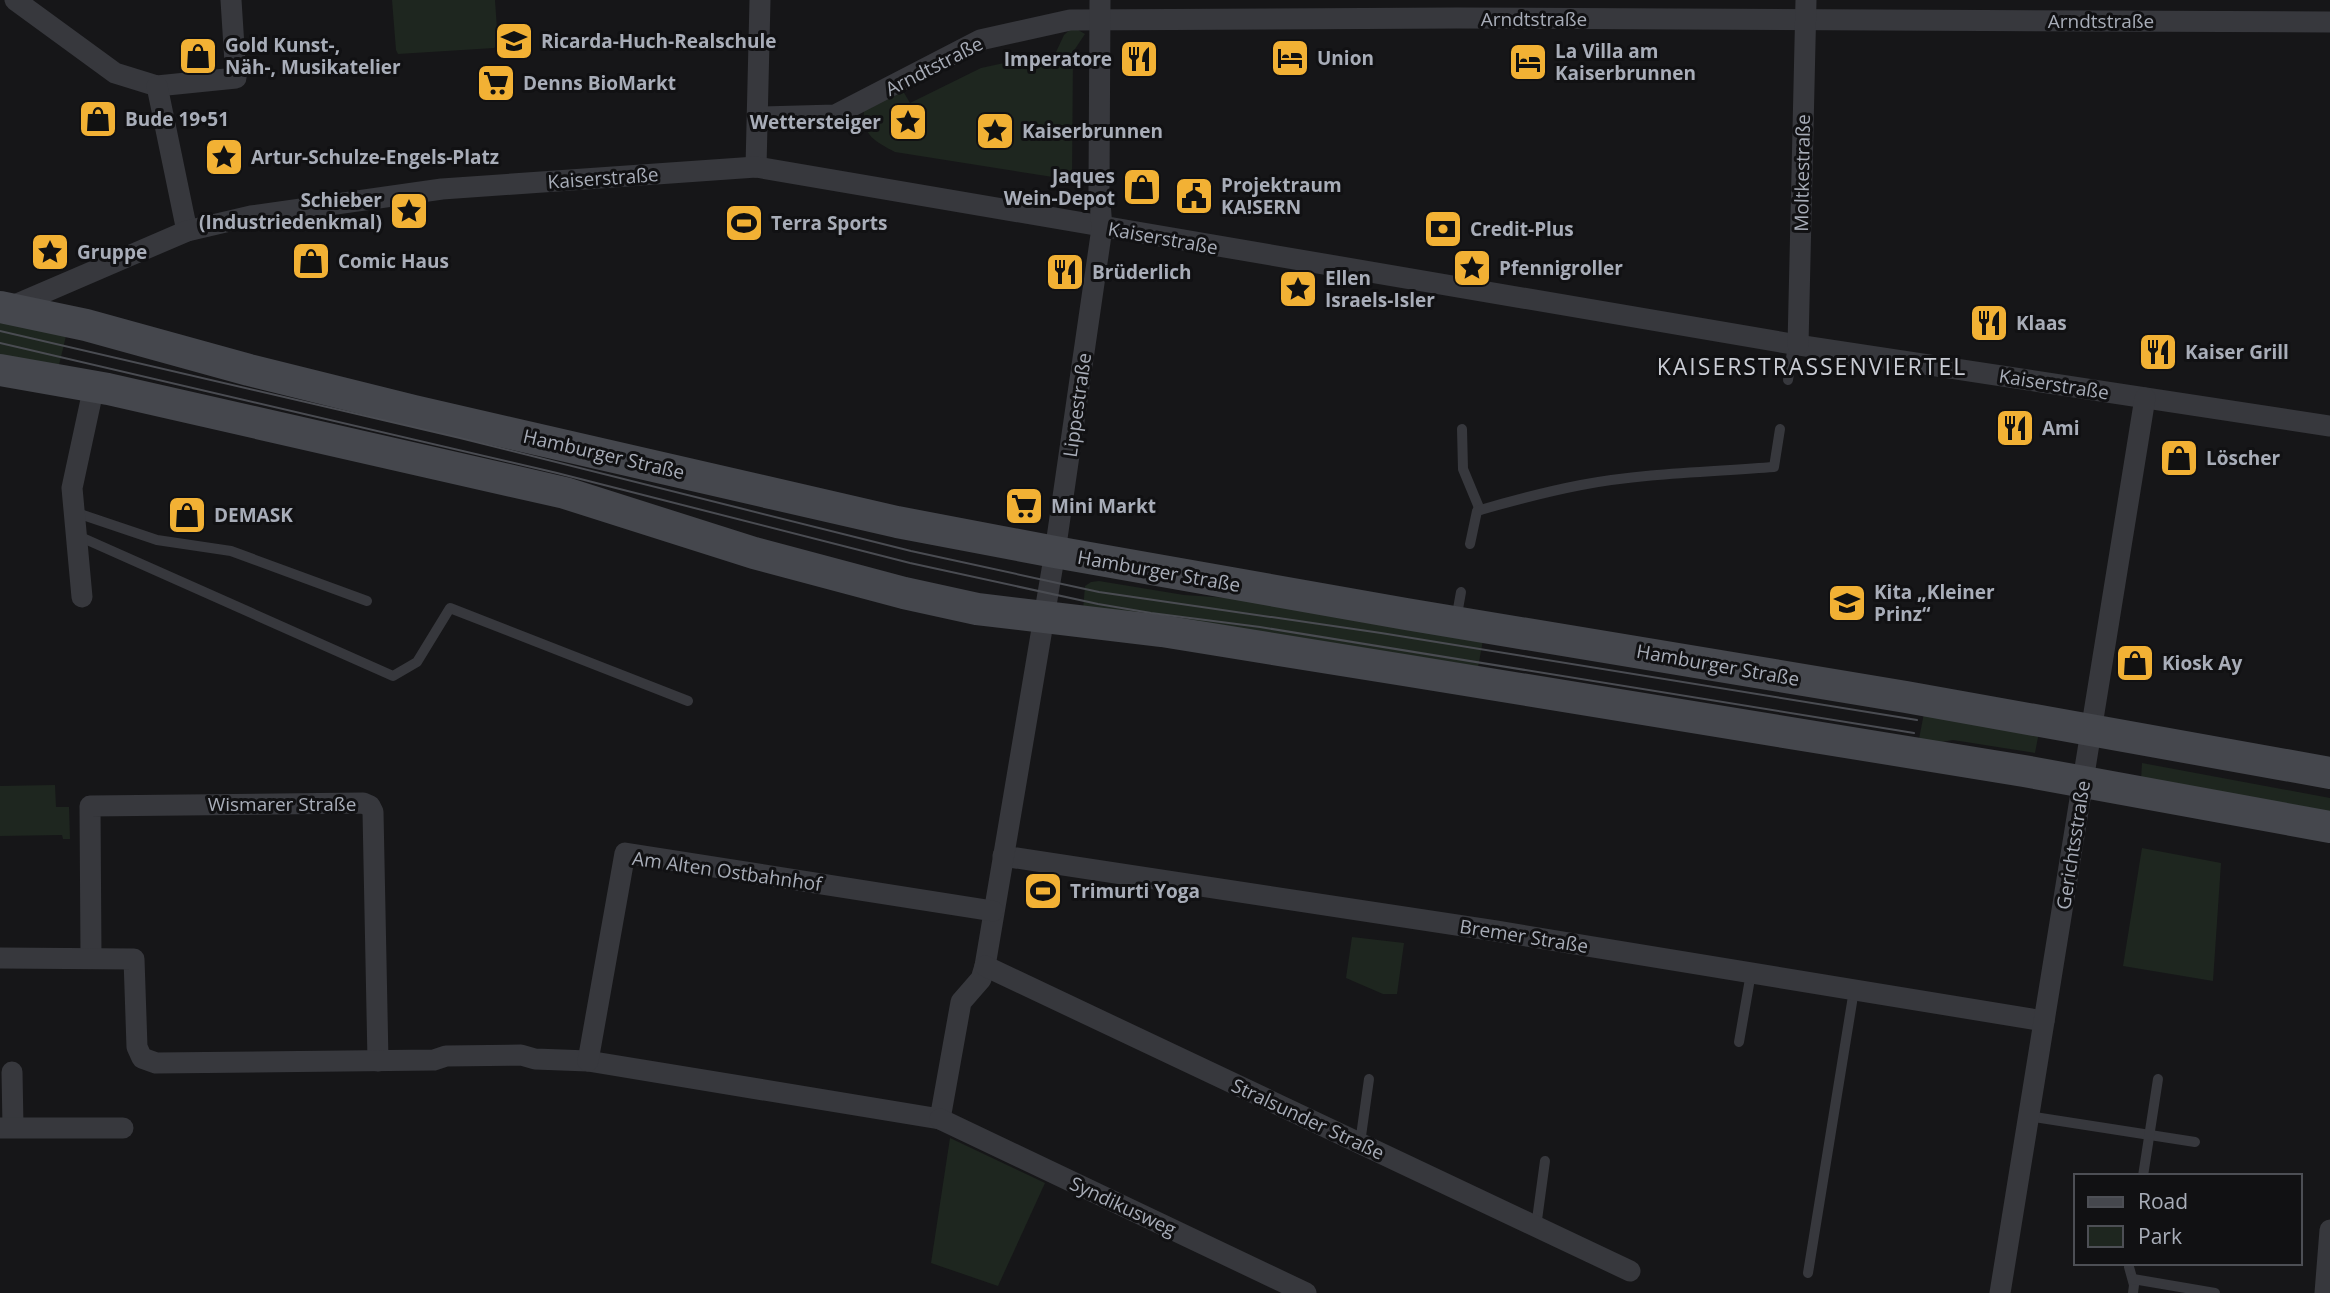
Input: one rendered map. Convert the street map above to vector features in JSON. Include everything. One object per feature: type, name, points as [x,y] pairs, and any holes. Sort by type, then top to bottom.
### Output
[{"type":"main road","name":"Hamburger Straße","points":[[4,308],[86,325],[249,370],[414,411],[897,522],[1053,567],[1455,623],[1706,663],[2330,773]]},
{"type":"main road","points":[[0,370],[93,386],[565,494],[754,553],[977,610],[1176,633],[2083,781],[2330,827]]},
{"type":"street","points":[[15,0],[115,73],[157,86],[236,78],[231,0]]},
{"type":"street","points":[[756,167],[760,0]]},
{"type":"street","name":"Arndtstraße","points":[[758,117],[835,116],[980,40],[1070,20],[1100,10],[1470,18],[1806,10],[2330,22]]},
{"type":"street","name":"Lippestraße","points":[[1053,567],[1102,228],[1099,188],[1100,10]]},
{"type":"street","name":"Moltkestraße","points":[[1795,345],[1806,10]]},
{"type":"street","points":[[157,86],[187,231]]},
{"type":"street","name":"Kaiserstraße","points":[[4,308],[187,231],[251,216],[442,189],[756,167],[1795,345],[2330,426]]},
{"type":"street","points":[[82,597],[72,488],[93,386]]},
{"type":"street","name":"Gerichtsstraße","points":[[2000,1293],[2145,398]]},
{"type":"street","points":[[0,958],[134,959],[137,1047],[142,1058],[156,1063],[434,1060],[446,1056],[521,1055],[534,1059],[589,1061],[940,1119],[961,1002],[981,979],[985,966],[1053,567]]},
{"type":"street","name":"Wismarer Straße","points":[[91,957],[90,806],[363,803],[370,806],[373,812],[378,1061]]},
{"type":"street","name":"Am Alten Ostbahnhof","points":[[589,1061],[625,853],[993,911]]},
{"type":"street","name":"Bremer Straße","points":[[1003,856],[1470,927],[2044,1021]]},
{"type":"street","name":"Stralsunder Straße","points":[[985,966],[1630,1271]]},
{"type":"street","points":[[12,1072],[6,1128],[122,1128]]},
{"type":"street","name":"Syndikusweg","points":[[940,1119],[1306,1293]]},
{"type":"street","points":[[2325,1293],[2330,1230]]},
{"type":"lane","points":[[1788,380],[1795,345]]},
{"type":"lane","points":[[1462,429],[1463,469],[1480,510]]},
{"type":"lane","points":[[1470,544],[1476,512],[1525,497],[1627,478],[1774,467],[1780,429]]},
{"type":"lane","points":[[74,512],[157,540],[231,551],[367,601]]},
{"type":"lane","points":[[76,535],[393,676],[417,662],[450,608],[688,701]]},
{"type":"lane","points":[[1455,623],[1461,592]]},
{"type":"lane","points":[[1739,1042],[1751,972]]},
{"type":"lane","points":[[1808,1273],[1853,990]]},
{"type":"lane","points":[[1360,1143],[1368,1079]]},
{"type":"lane","points":[[2143,1174],[2158,1079]]},
{"type":"lane","points":[[2028,1116],[2195,1142]]},
{"type":"lane","points":[[1536,1227],[1545,1161]]},
{"type":"lane","points":[[2129,1266],[2133,1293]]},
{"type":"lane","points":[[2133,1279],[2215,1293]]},
{"type":"green space","points":[[392,0],[495,0],[498,44],[494,48],[398,54]]},
{"type":"green space","points":[[1073,27],[1085,34],[1073,52],[1072,180],[895,152],[875,140],[867,131],[864,108],[900,86],[910,103],[981,68],[1056,52],[1064,35]]},
{"type":"green space","points":[[0,320],[67,332],[58,369],[0,359]]},
{"type":"green space","points":[[1099,581],[1184,595],[1245,599],[1483,640],[1477,673],[1083,610],[1085,586]]},
{"type":"green space","points":[[1924,713],[2039,732],[2035,753],[1953,740],[1926,745],[1919,739]]},
{"type":"green space","points":[[2142,763],[2330,798],[2330,814],[2141,780]]},
{"type":"green space","points":[[55,785],[56,807],[69,807],[70,839],[63,839],[62,835],[0,836],[0,786]]},
{"type":"green space","points":[[2142,848],[2221,863],[2213,981],[2123,966]]},
{"type":"green space","points":[[1352,937],[1404,943],[1397,994],[1383,994],[1346,978]]},
{"type":"green space","points":[[950,1138],[1045,1183],[998,1286],[931,1263]]},
{"type":"tram line","points":[[0,331],[460,438],[911,551],[1099,592],[1381,633],[1917,720]]},
{"type":"tram line","points":[[0,343],[557,473],[910,563],[1098,604],[1260,627],[1914,733]]},
{"type":"place","name":"Ricarda-Huch-Realschule","points":[[514,41]]},
{"type":"place","name":"Gold Kunst-, Näh-, Musikatelier","points":[[198,56]]},
{"type":"place","name":"Union","points":[[1290,58]]},
{"type":"place","name":"Imperatore","points":[[1139,59]]},
{"type":"place","name":"La Villa am Kaiserbrunnen","points":[[1528,62]]},
{"type":"place","name":"Denns BioMarkt","points":[[496,83]]},
{"type":"place","name":"Bude 19•51","points":[[98,119]]},
{"type":"place","name":"Wettersteiger","points":[[908,122]]},
{"type":"place","name":"Kaiserbrunnen","points":[[995,131]]},
{"type":"place","name":"Artur-Schulze-Engels-Platz","points":[[224,157]]},
{"type":"place","name":"Jaques Wein-Depot","points":[[1142,187]]},
{"type":"place","name":"Projektraum KA!SERN","points":[[1194,196]]},
{"type":"place","name":"Schieber (Industriedenkmal)","points":[[409,211]]},
{"type":"place","name":"Terra Sports","points":[[744,223]]},
{"type":"place","name":"Credit-Plus","points":[[1443,229]]},
{"type":"place","name":"Gruppe","points":[[50,252]]},
{"type":"place","name":"Comic Haus","points":[[311,261]]},
{"type":"place","name":"Pfennigroller","points":[[1472,268]]},
{"type":"place","name":"Brüderlich","points":[[1065,272]]},
{"type":"place","name":"Ellen Israels-Isler","points":[[1298,289]]},
{"type":"place","name":"Klaas","points":[[1989,323]]},
{"type":"place","name":"Kaiser Grill","points":[[2158,352]]},
{"type":"place","name":"Ami","points":[[2015,428]]},
{"type":"place","name":"Löscher","points":[[2179,458]]},
{"type":"place","name":"Mini Markt","points":[[1024,506]]},
{"type":"place","name":"DEMASK","points":[[187,515]]},
{"type":"place","name":"Kita „Kleiner Prinz“","points":[[1847,603]]},
{"type":"place","name":"Kiosk Ay","points":[[2135,663]]},
{"type":"place","name":"Trimurti Yoga","points":[[1043,891]]},
{"type":"district","name":"KAISERSTRASSENVIERTEL","points":[[1812,367]]}]
